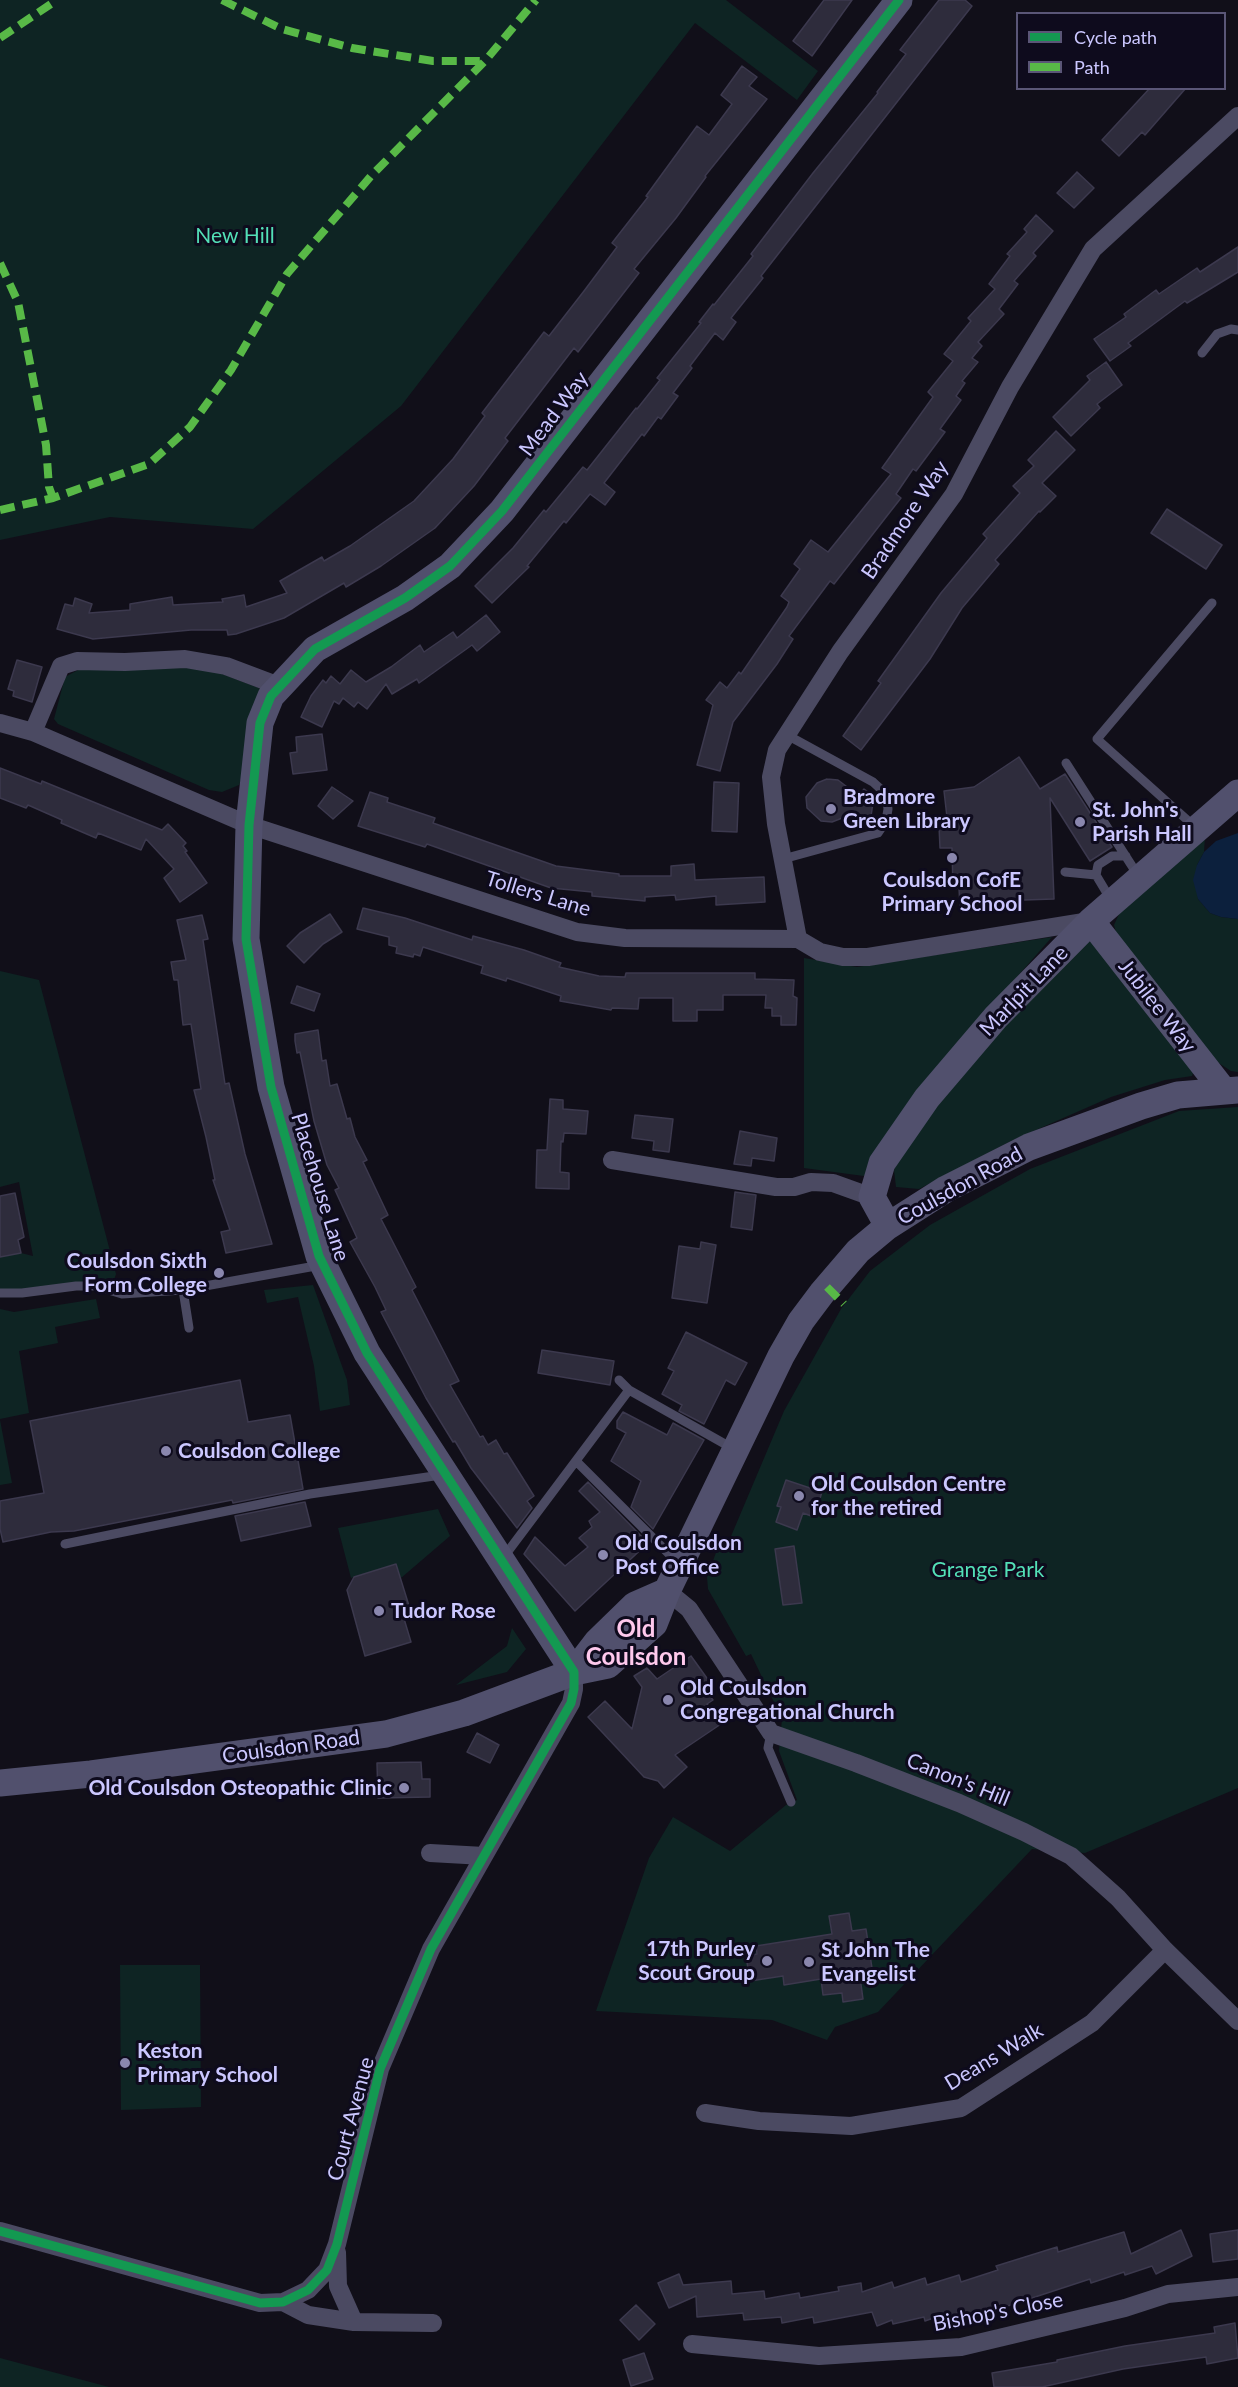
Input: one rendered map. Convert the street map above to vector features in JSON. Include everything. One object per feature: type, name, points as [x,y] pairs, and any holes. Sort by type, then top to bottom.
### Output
[{"type":"street","name":"Mead Way","points":[[249,825],[260,723],[271,696],[315,649],[405,598],[450,566],[502,511],[899,0]]},
{"type":"street","name":"Bradmore Way","points":[[798,939],[776,824],[771,777],[777,750],[840,652],[954,494],[1010,387],[1093,249],[1238,116]]},
{"type":"street","points":[[33,732],[61,666],[77,661],[125,662],[185,659],[226,666],[279,686]]},
{"type":"street","name":"Tollers Lane","points":[[0,723],[33,732],[249,825],[577,932],[625,938],[798,939],[820,952],[843,957],[868,957],[1091,921]]},
{"type":"street","name":"Marlpit Lane","points":[[872,1197],[882,1163],[927,1098],[996,1017],[1091,921],[1238,793]]},
{"type":"street","name":"Placehouse Lane","points":[[249,825],[246,939],[269,1076],[323,1265],[367,1353],[574,1672]]},
{"type":"street","name":"Jubilee Way","points":[[1091,921],[1230,1090]]},
{"type":"street","name":"Coulsdon Road","points":[[0,1784],[386,1734],[464,1713],[574,1672],[608,1665],[654,1624],[666,1591],[781,1356],[801,1321],[858,1251],[888,1226],[946,1189],[1029,1147],[1178,1095],[1230,1090]]},
{"type":"street","points":[[612,1160],[776,1187],[794,1187],[811,1182],[833,1183],[872,1197],[888,1226]]},
{"type":"street","points":[[666,1591],[689,1609],[771,1733]]},
{"type":"street","name":"Court Avenue","points":[[0,2231],[260,2303],[283,2302],[308,2290],[327,2270],[337,2244],[380,2069],[431,1948],[571,1703],[574,1672]]},
{"type":"street","name":"Canon's Hill","points":[[771,1733],[959,1803],[1071,1856],[1118,1898],[1165,1950],[1238,2021]]},
{"type":"street","points":[[430,1853],[484,1856]]},
{"type":"street","name":"Deans Walk","points":[[705,2113],[759,2121],[851,2126],[961,2108],[1092,2023],[1165,1950]]},
{"type":"street","points":[[337,2244],[338,2286],[354,2322]]},
{"type":"street","name":"Bishop's Close","points":[[692,2344],[819,2356],[961,2347],[1125,2308],[1168,2295],[1238,2287]]},
{"type":"street","points":[[283,2302],[308,2315],[354,2322],[433,2323]]},
{"type":"lane","points":[[1202,353],[1217,334],[1231,329],[1238,330]]},
{"type":"lane","points":[[1196,829],[1097,739],[1212,603]]},
{"type":"lane","points":[[783,859],[878,832],[886,821],[888,809],[886,794],[873,782],[787,735]]},
{"type":"lane","points":[[1066,763],[1140,879]]},
{"type":"lane","points":[[1112,902],[1096,875],[1098,865],[1112,856],[1126,856]]},
{"type":"lane","points":[[1065,872],[1096,875]]},
{"type":"lane","points":[[0,1293],[22,1293],[76,1286],[95,1286],[122,1294],[183,1290],[323,1265]]},
{"type":"lane","points":[[183,1290],[189,1328]]},
{"type":"lane","points":[[620,1380],[629,1390],[735,1449]]},
{"type":"lane","points":[[501,1560],[629,1390]]},
{"type":"lane","points":[[577,1462],[680,1565]]},
{"type":"lane","points":[[65,1544],[310,1494],[446,1474]]},
{"type":"lane","points":[[771,1733],[768,1748],[792,1802]]},
{"type":"green space","name":"New Hill","points":[[0,0],[726,0],[818,71],[797,100],[695,23],[401,406],[253,529],[110,517],[0,540]]},
{"type":"green space","points":[[192,668],[217,672],[259,688],[261,695],[246,769],[239,785],[222,792],[209,790],[58,724],[54,719],[65,677],[80,669]]},
{"type":"green space","points":[[1205,836],[1204,852],[1197,865],[1198,899],[1210,913],[1238,919],[1238,1072],[1231,1071],[1208,1056],[1119,944],[1114,925],[1124,903]]},
{"type":"green space","points":[[1052,937],[944,1060],[864,1176],[804,1168],[804,958],[857,967]]},
{"type":"green space","points":[[1093,941],[1195,1068],[1192,1076],[1165,1080],[1111,1097],[1011,1141],[919,1189],[896,1187],[894,1170],[900,1156],[969,1063],[1079,944]]},
{"type":"green space","points":[[0,971],[39,980],[116,1274],[114,1280],[22,1293],[0,1290],[0,1257],[21,1253],[33,1256],[19,1182],[0,1187]]},
{"type":"green space","name":"Grange Park","points":[[1238,1107],[1238,1788],[1085,1853],[1032,1849],[878,2012],[835,2027],[827,2040],[772,2020],[596,2011],[649,1858],[673,1817],[730,1851],[786,1805],[797,1800],[779,1751],[782,1719],[751,1654],[746,1656],[708,1589],[707,1577],[721,1539],[729,1541],[784,1411],[841,1309],[870,1271],[930,1225],[1030,1169],[1179,1111]],"holes":[[[849,1913],[852,1931],[872,1968],[859,1970],[863,1999],[844,2002],[842,1993],[823,1995],[821,1979],[784,1984],[783,1976],[751,1981],[746,1956],[757,1954],[756,1946],[832,1934],[829,1916]]]},
{"type":"green space","points":[[313,1285],[347,1380],[350,1405],[320,1411],[314,1366],[298,1297],[267,1303],[264,1290]]},
{"type":"green space","points":[[96,1299],[100,1318],[55,1327],[58,1343],[19,1351],[29,1413],[0,1419],[0,1309],[14,1312]]},
{"type":"green space","points":[[0,1420],[12,1483],[0,1485]]},
{"type":"green space","points":[[438,1509],[450,1536],[401,1578],[396,1564],[351,1578],[338,1528]]},
{"type":"green space","points":[[512,1628],[526,1649],[507,1672],[456,1685],[507,1646]]},
{"type":"green space","points":[[120,1965],[200,1965],[201,2107],[121,2110]]},
{"type":"green space","points":[[0,2358],[109,2387],[0,2387]]},
{"type":"water","points":[[1238,833],[1238,919],[1210,913],[1198,899],[1193,880],[1204,852],[1216,841]]},
{"type":"building","points":[[824,0],[852,0],[812,56],[793,41]]},
{"type":"building","points":[[939,0],[965,0],[972,6],[761,276],[763,278],[731,318],[736,322],[723,340],[715,333],[690,366],[692,368],[673,393],[678,396],[661,419],[658,417],[644,436],[642,434],[604,483],[615,492],[605,505],[590,494],[566,523],[564,521],[527,566],[529,567],[492,603],[475,586],[513,548],[544,510],[546,512],[583,467],[587,470],[660,380],[657,378],[701,323],[699,322],[753,256],[751,254],[813,173],[878,93],[906,54],[900,50]]},
{"type":"building","points":[[742,66],[757,77],[749,86],[767,99],[634,269],[639,273],[578,352],[574,348],[505,438],[508,441],[474,486],[435,528],[381,566],[346,587],[344,583],[284,618],[236,634],[228,635],[227,630],[191,630],[93,639],[57,629],[65,604],[73,606],[75,598],[92,604],[89,613],[130,610],[130,604],[172,597],[173,605],[223,602],[222,599],[244,595],[246,607],[287,593],[280,581],[322,557],[324,561],[350,546],[414,501],[453,459],[485,416],[482,413],[544,332],[549,336],[584,291],[617,247],[612,243],[648,197],[646,196],[697,126],[709,135],[732,104],[721,95]]},
{"type":"building","points":[[1148,90],[1184,90],[1145,135],[1142,132],[1119,156],[1102,140]]},
{"type":"building","points":[[1077,172],[1094,188],[1074,208],[1057,193]]},
{"type":"building","points":[[1036,215],[1053,231],[1033,253],[1036,256],[1014,281],[1018,284],[999,309],[1004,314],[978,342],[982,346],[972,358],[978,362],[962,381],[965,383],[956,396],[961,400],[940,429],[945,432],[916,471],[913,469],[896,494],[901,498],[834,584],[830,581],[789,636],[793,639],[777,664],[733,722],[720,771],[697,765],[713,705],[706,700],[720,682],[727,688],[739,672],[741,674],[787,607],[789,602],[781,596],[800,569],[794,564],[811,540],[828,552],[891,474],[882,468],[933,397],[928,392],[953,361],[944,354],[971,321],[968,318],[995,289],[989,284],[1010,256],[1007,254],[1027,232],[1024,229]]},
{"type":"building","points":[[1238,247],[1238,272],[1187,303],[1185,301],[1128,343],[1131,346],[1110,361],[1094,339],[1126,317],[1124,314],[1156,290],[1159,294],[1197,268],[1200,272]]},
{"type":"building","points":[[1106,362],[1122,385],[1097,404],[1100,408],[1071,436],[1053,417],[1090,380],[1087,376]]},
{"type":"building","points":[[1056,431],[1075,450],[1042,483],[1056,496],[1039,511],[995,560],[999,564],[962,608],[930,659],[861,750],[843,736],[881,683],[878,681],[941,593],[987,538],[983,534],[1020,493],[1013,486],[1034,466],[1028,460]]},
{"type":"building","points":[[1167,509],[1222,545],[1206,569],[1151,533]]},
{"type":"building","points":[[486,615],[500,632],[477,651],[472,645],[419,683],[417,679],[392,694],[386,684],[367,709],[358,702],[354,707],[343,698],[339,704],[334,701],[322,727],[301,717],[311,696],[323,680],[326,683],[331,676],[340,684],[351,670],[366,682],[420,645],[424,652],[453,632],[457,638]]},
{"type":"building","points":[[17,660],[42,667],[32,702],[13,696],[14,691],[8,689]]},
{"type":"building","points":[[322,734],[327,770],[293,774],[290,753],[297,752],[296,737]]},
{"type":"building","points":[[1019,757],[1040,789],[1065,774],[1112,847],[1090,861],[1050,798],[1054,899],[993,901],[993,905],[960,907],[959,888],[953,889],[952,848],[940,848],[939,826],[948,826],[944,791],[974,787]]},
{"type":"building","points":[[0,768],[41,784],[42,781],[162,830],[168,824],[186,843],[183,846],[187,851],[185,852],[207,883],[180,902],[164,878],[174,869],[146,839],[141,850],[98,833],[96,838],[28,805],[26,808],[0,798]]},
{"type":"building","points":[[827,779],[838,780],[859,796],[864,789],[874,796],[870,823],[859,825],[855,813],[832,822],[821,821],[807,808],[806,797],[817,783]]},
{"type":"building","points":[[714,782],[739,783],[737,832],[712,831]]},
{"type":"building","points":[[332,787],[353,801],[333,819],[318,806]]},
{"type":"building","points":[[370,792],[388,798],[387,802],[435,818],[433,823],[556,866],[619,874],[619,876],[671,876],[671,866],[694,864],[695,880],[764,877],[765,902],[716,905],[716,896],[676,900],[675,895],[645,897],[645,901],[592,896],[592,892],[551,888],[427,844],[425,847],[358,826]]},
{"type":"building","points":[[363,908],[405,918],[472,940],[473,936],[524,950],[561,963],[559,967],[599,976],[625,977],[626,973],[755,973],[755,979],[794,980],[793,996],[797,998],[796,1025],[781,1025],[781,1016],[772,1016],[772,1008],[765,1008],[766,995],[723,995],[723,1010],[697,1010],[697,1021],[673,1021],[673,998],[639,998],[638,1009],[612,1008],[611,1010],[560,1001],[561,996],[507,978],[506,981],[481,973],[483,966],[423,947],[420,956],[414,954],[413,957],[396,953],[397,947],[389,945],[389,937],[357,929]]},
{"type":"building","points":[[330,914],[342,932],[323,944],[304,963],[287,946],[300,933]]},
{"type":"building","points":[[202,915],[208,939],[203,940],[225,1084],[229,1083],[245,1154],[272,1244],[226,1253],[221,1232],[230,1230],[213,1180],[215,1180],[206,1137],[194,1090],[201,1089],[191,1024],[183,1025],[178,980],[174,980],[171,962],[186,960],[177,920]]},
{"type":"building","points":[[297,986],[320,994],[314,1011],[291,1003]]},
{"type":"building","points":[[318,1030],[322,1061],[326,1060],[330,1086],[337,1084],[347,1119],[350,1118],[355,1137],[367,1160],[363,1162],[388,1215],[381,1219],[416,1287],[412,1290],[459,1381],[450,1385],[480,1437],[483,1436],[488,1445],[496,1440],[504,1454],[507,1453],[534,1496],[527,1501],[532,1508],[517,1528],[471,1468],[426,1398],[381,1312],[386,1310],[350,1242],[357,1238],[335,1190],[339,1188],[327,1165],[314,1121],[300,1052],[297,1053],[295,1041],[295,1034]]},
{"type":"building","points":[[550,1099],[563,1100],[563,1109],[588,1111],[586,1134],[564,1133],[563,1142],[561,1141],[560,1172],[569,1173],[569,1189],[536,1188],[537,1150],[547,1150]]},
{"type":"building","points":[[635,1115],[673,1119],[669,1152],[653,1150],[654,1141],[632,1138]]},
{"type":"building","points":[[740,1131],[777,1138],[774,1161],[752,1158],[751,1166],[734,1164]]},
{"type":"building","points":[[735,1192],[756,1195],[752,1230],[731,1227]]},
{"type":"building","points":[[15,1193],[24,1237],[18,1240],[21,1253],[0,1257],[0,1196]]},
{"type":"building","points":[[701,1242],[716,1245],[707,1303],[672,1298],[679,1246],[700,1249]]},
{"type":"building","points":[[686,1332],[747,1363],[735,1385],[726,1380],[704,1424],[679,1411],[682,1405],[662,1394],[674,1371],[668,1368]]},
{"type":"building","points":[[542,1350],[614,1361],[610,1385],[538,1373]]},
{"type":"building","name":"Coulsdon College","points":[[240,1380],[248,1422],[290,1415],[303,1489],[3,1542],[0,1529],[0,1501],[44,1493],[30,1421]]},
{"type":"building","points":[[623,1412],[667,1435],[673,1423],[704,1440],[653,1529],[631,1507],[641,1481],[611,1461],[626,1433],[617,1428],[617,1421]]},
{"type":"building","points":[[786,1480],[822,1492],[814,1517],[803,1513],[797,1530],[776,1522],[781,1507],[777,1506]]},
{"type":"building","points":[[588,1482],[648,1543],[575,1611],[524,1554],[535,1537],[565,1566],[588,1547],[579,1538],[592,1527],[589,1521],[600,1512],[579,1491]]},
{"type":"building","points":[[305,1502],[311,1526],[241,1541],[235,1516]]},
{"type":"building","points":[[794,1546],[802,1603],[783,1605],[775,1549]]},
{"type":"building","name":"Tudor Rose","points":[[396,1564],[410,1609],[402,1612],[411,1642],[365,1656],[347,1590],[354,1577]]},
{"type":"building","points":[[691,1656],[709,1681],[702,1686],[713,1700],[707,1704],[721,1724],[675,1755],[687,1767],[664,1788],[658,1781],[644,1777],[588,1717],[605,1701],[632,1729],[642,1687],[634,1676],[647,1668],[657,1679]]},
{"type":"building","points":[[477,1733],[499,1745],[490,1763],[467,1752]]},
{"type":"building","name":"Old Coulsdon Osteopathic Clinic","points":[[421,1762],[422,1779],[430,1779],[430,1797],[378,1798],[377,1763]]},
{"type":"building","name":"St John The Evangelist","points":[[849,1913],[852,1931],[866,1929],[872,1968],[859,1970],[863,1999],[843,2002],[842,1993],[823,1995],[821,1979],[784,1985],[783,1976],[750,1981],[746,1956],[757,1954],[756,1946],[832,1934],[829,1916]]},
{"type":"building","points":[[1181,2230],[1192,2256],[1156,2274],[1152,2266],[1091,2283],[1090,2279],[977,2316],[975,2312],[960,2317],[958,2313],[943,2318],[942,2315],[925,2321],[924,2317],[893,2324],[892,2320],[877,2326],[872,2312],[814,2323],[813,2317],[782,2323],[781,2317],[744,2320],[743,2313],[697,2317],[696,2296],[669,2308],[658,2283],[679,2274],[683,2285],[731,2281],[732,2294],[764,2291],[765,2299],[799,2293],[800,2298],[839,2291],[838,2287],[861,2283],[862,2292],[892,2282],[894,2288],[925,2278],[927,2285],[959,2275],[961,2282],[998,2270],[996,2266],[1057,2247],[1058,2252],[1124,2232],[1131,2254]]},
{"type":"building","points":[[1238,2230],[1238,2259],[1213,2262],[1210,2234]]},
{"type":"building","points":[[636,2305],[655,2324],[639,2340],[620,2320]]},
{"type":"building","points":[[1235,2323],[1238,2358],[1207,2364],[1206,2357],[1123,2369],[1042,2387],[994,2387],[992,2373],[1057,2362],[1057,2360],[1125,2346],[1215,2333],[1214,2327]]},
{"type":"building","points":[[644,2353],[653,2379],[631,2386],[623,2360]]},
{"type":"marked path","points":[[0,38],[57,0]]},
{"type":"marked path","points":[[222,0],[282,29],[352,48],[433,61],[485,61]]},
{"type":"marked path","points":[[0,510],[53,498],[149,464],[190,427],[231,370],[287,274],[371,176],[485,61],[536,0]]},
{"type":"marked path","points":[[0,263],[18,302],[46,445],[49,487],[53,498]]},
{"type":"marked path","points":[[827,1287],[844,1304]]},
{"type":"cycle path","points":[[0,2231],[260,2303],[283,2302],[308,2290],[327,2270],[337,2244],[380,2069],[431,1949],[571,1703],[574,1672],[367,1353],[319,1256],[271,1087],[246,939],[249,825],[260,723],[271,696],[315,649],[405,598],[450,566],[502,511],[899,0]]},
{"type":"place","name":"Bradmore Green Library","points":[[831,809]]},
{"type":"place","name":"St. John's Parish Hall","points":[[1080,822]]},
{"type":"place","name":"Coulsdon CofE Primary School","points":[[952,858]]},
{"type":"place","name":"Coulsdon Sixth Form College","points":[[219,1273]]},
{"type":"place","name":"Coulsdon College","points":[[166,1451]]},
{"type":"place","name":"Old Coulsdon Centre for the retired","points":[[799,1496]]},
{"type":"place","name":"Old Coulsdon Post Office","points":[[603,1555]]},
{"type":"place","name":"Tudor Rose","points":[[379,1611]]},
{"type":"place","name":"Old Coulsdon Congregational Church","points":[[668,1700]]},
{"type":"place","name":"Old Coulsdon Osteopathic Clinic","points":[[404,1788]]},
{"type":"place","name":"17th Purley Scout Group","points":[[767,1961]]},
{"type":"place","name":"St John The Evangelist","points":[[809,1962]]},
{"type":"place","name":"Keston Primary School","points":[[125,2063]]},
{"type":"district","name":"Old Coulsdon","points":[[636,1643]]}]
